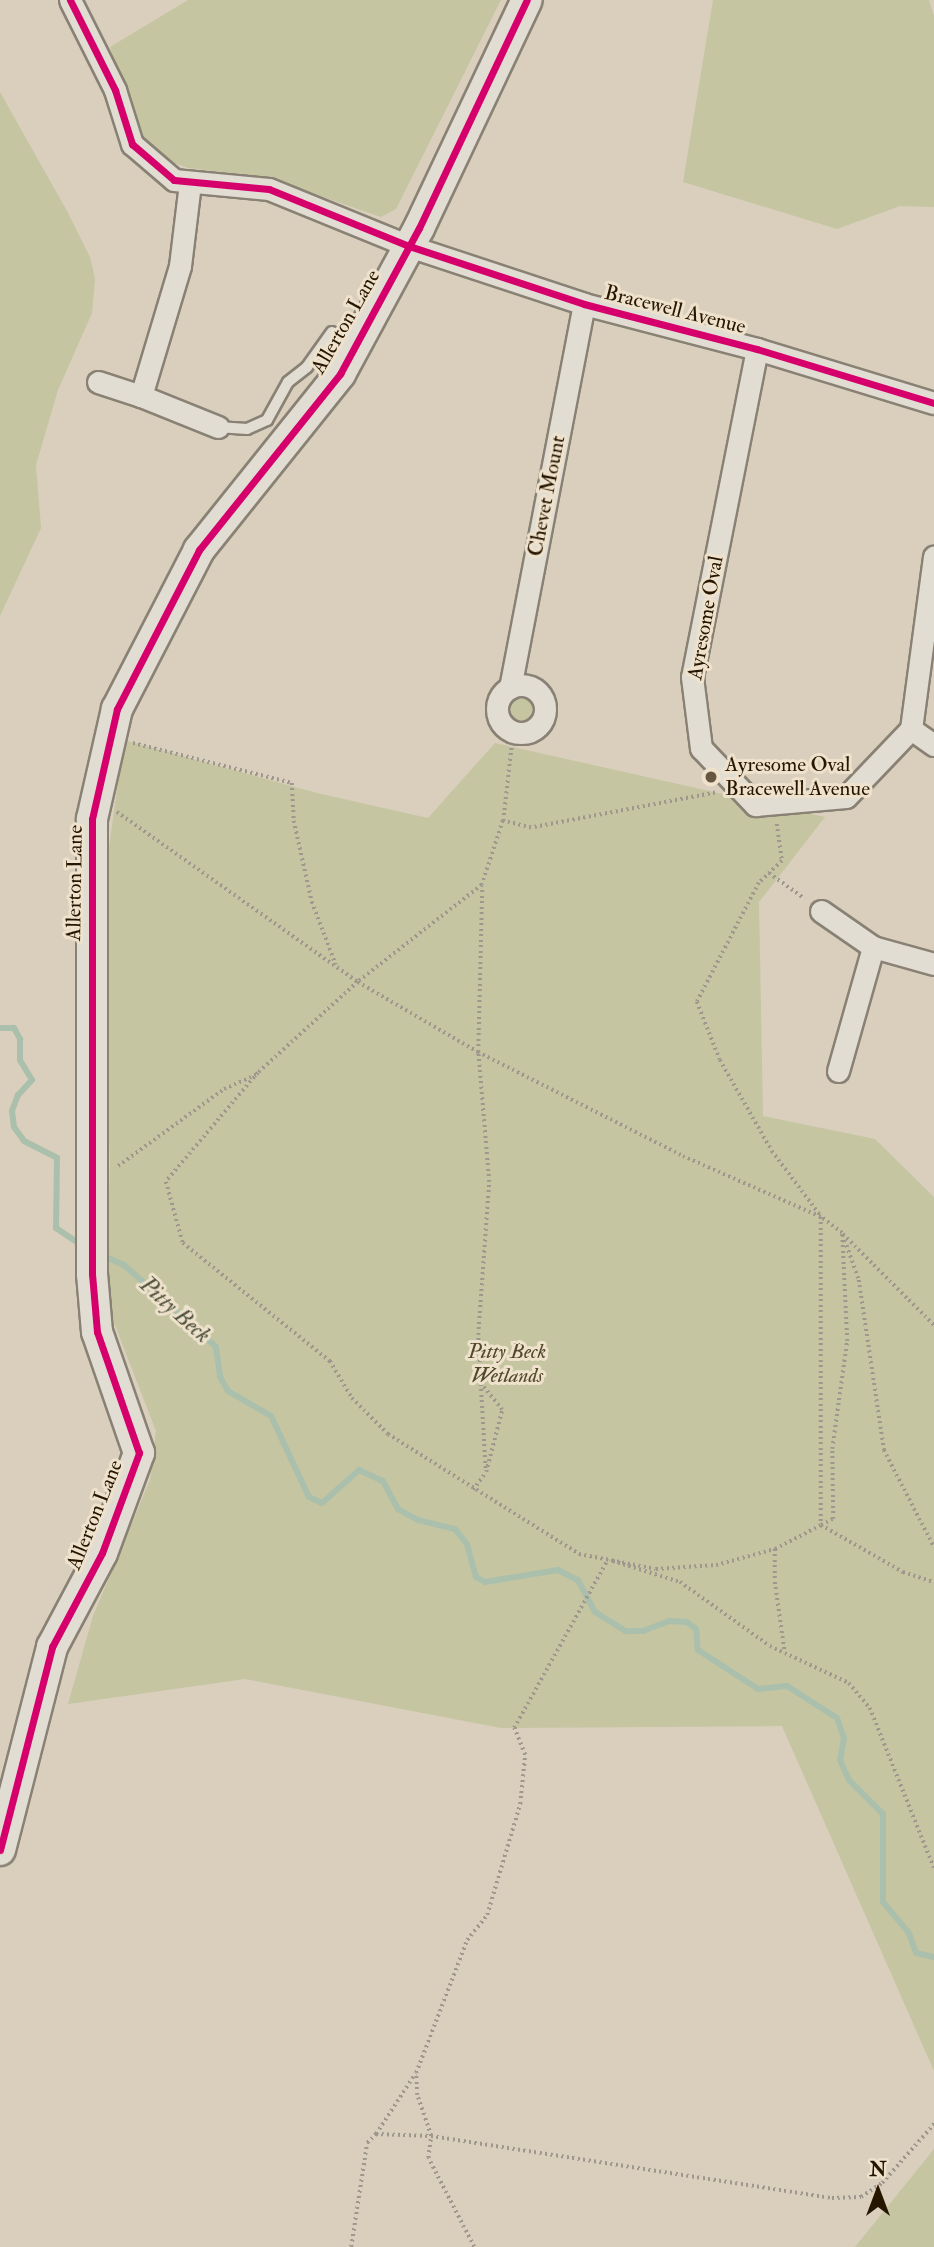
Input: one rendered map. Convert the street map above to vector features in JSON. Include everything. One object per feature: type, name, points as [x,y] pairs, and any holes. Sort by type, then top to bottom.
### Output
[{"type":"street","name":"Bracewell Avenue","points":[[70,0],[115,90],[132,144],[158,170],[190,183],[269,189],[409,246],[584,304],[757,349],[934,403]]},
{"type":"street","name":"Allerton Lane","points":[[0,1850],[52,1647],[102,1553],[139,1453],[97,1332],[93,1297],[94,1190],[90,1010],[96,803],[117,709],[200,550],[340,374],[409,246],[527,0]]},
{"type":"street","points":[[141,396],[180,266],[190,183]]},
{"type":"street","name":"Chevet Mount","points":[[510,688],[584,304]]},
{"type":"street","name":"Ayresome Oval","points":[[757,349],[692,677],[701,748],[755,805],[774,804],[846,797],[911,729]]},
{"type":"street","points":[[98,382],[218,427]]},
{"type":"street","points":[[934,557],[911,729],[934,745]]},
{"type":"street","points":[[510,688],[534,689],[545,704],[536,728],[513,732],[500,722],[497,709],[510,688]]},
{"type":"street","points":[[821,911],[873,947],[934,964]]},
{"type":"street","points":[[838,1071],[873,947]]},
{"type":"lane","points":[[218,427],[247,429],[267,420],[288,382],[307,366],[332,332]]},
{"type":"path","points":[[486,1472],[481,1384],[483,1225],[489,1182],[478,1052],[482,885],[503,821],[513,732]]},
{"type":"path","points":[[111,736],[292,783],[294,821],[312,902],[336,965]]},
{"type":"path","points":[[503,821],[531,828],[738,788]]},
{"type":"path","points":[[96,803],[179,852],[358,982],[478,1052],[683,1156],[821,1217],[842,1233],[934,1325]]},
{"type":"path","points":[[774,804],[782,861],[769,873],[731,930],[697,1002],[720,1060],[772,1151],[821,1217],[821,1525]]},
{"type":"path","points":[[769,873],[821,911]]},
{"type":"path","points":[[482,885],[358,982],[258,1073],[166,1182],[183,1243],[330,1361],[352,1398],[388,1434],[473,1490],[579,1554],[656,1569],[716,1566],[775,1549],[833,1519],[832,1449],[847,1342],[842,1233]]},
{"type":"path","points":[[94,1190],[224,1089],[258,1073]]},
{"type":"path","points":[[842,1233],[859,1280],[884,1450],[934,1548]]},
{"type":"path","points":[[473,1490],[486,1472],[502,1410],[481,1384]]},
{"type":"path","points":[[821,1525],[903,1572],[934,1582]]},
{"type":"path","points":[[775,1549],[775,1582],[785,1653]]},
{"type":"path","points":[[608,1559],[680,1582],[785,1653],[849,1683],[870,1708],[934,1868]]},
{"type":"path","points":[[351,2247],[367,2143],[376,2134],[416,2073],[467,1940],[487,1915],[520,1804],[525,1755],[514,1728],[608,1559]]},
{"type":"path","points":[[416,2073],[417,2095],[431,2136],[428,2158],[474,2247]]},
{"type":"path","points":[[376,2134],[431,2136],[832,2198],[861,2197],[882,2183],[934,2124]]},
{"type":"green space","points":[[188,0],[501,0],[396,209],[381,217],[265,177],[188,168],[156,156],[134,126],[110,47]]},
{"type":"green space","points":[[713,0],[929,0],[934,16],[934,207],[900,206],[837,229],[683,182]]},
{"type":"green space","points":[[0,92],[67,211],[90,257],[95,279],[92,313],[58,390],[36,465],[41,528],[0,616]]},
{"type":"green space","points":[[521,696],[530,700],[534,709],[530,718],[521,722],[512,718],[508,709],[512,700]]},
{"type":"green space","name":"Pitty Beck Wetlands","points":[[124,740],[317,793],[428,818],[495,743],[825,817],[759,902],[763,1116],[875,1139],[934,1197],[934,2071],[782,1726],[501,1728],[245,1679],[68,1704],[93,1616],[150,1480],[156,1431],[106,1302],[110,1162],[99,919]]},
{"type":"green space","points":[[934,2149],[934,2247],[855,2247]]},
{"type":"waterway","name":"Pitty Beck","points":[[0,1028],[14,1028],[20,1039],[20,1060],[32,1080],[18,1095],[12,1111],[14,1127],[24,1141],[57,1158],[56,1228],[84,1247]]},
{"type":"waterway","name":"Pitty Beck","points":[[100,1254],[124,1265],[216,1347],[220,1377],[228,1391],[271,1416],[309,1497],[322,1503],[359,1470],[383,1481],[398,1509],[418,1520],[455,1529],[467,1544],[476,1577],[485,1582],[558,1570],[578,1580],[595,1612],[625,1631],[643,1631],[669,1621],[687,1622],[696,1629],[698,1650],[758,1689],[787,1686],[837,1718],[844,1738],[840,1760],[849,1780],[883,1814],[883,1902],[909,1933],[916,1953],[934,1957]]},
{"type":"cycle path","points":[[70,0],[115,90],[132,144],[174,180],[269,189],[409,246],[584,304],[757,349],[934,403]]},
{"type":"cycle path","points":[[0,1850],[52,1647],[102,1553],[139,1453],[97,1332],[92,1274],[92,819],[117,709],[199,550],[340,374],[419,228],[527,0]]},
{"type":"place","name":"Ayresome Oval Bracewell Avenue","points":[[711,777]]}]
